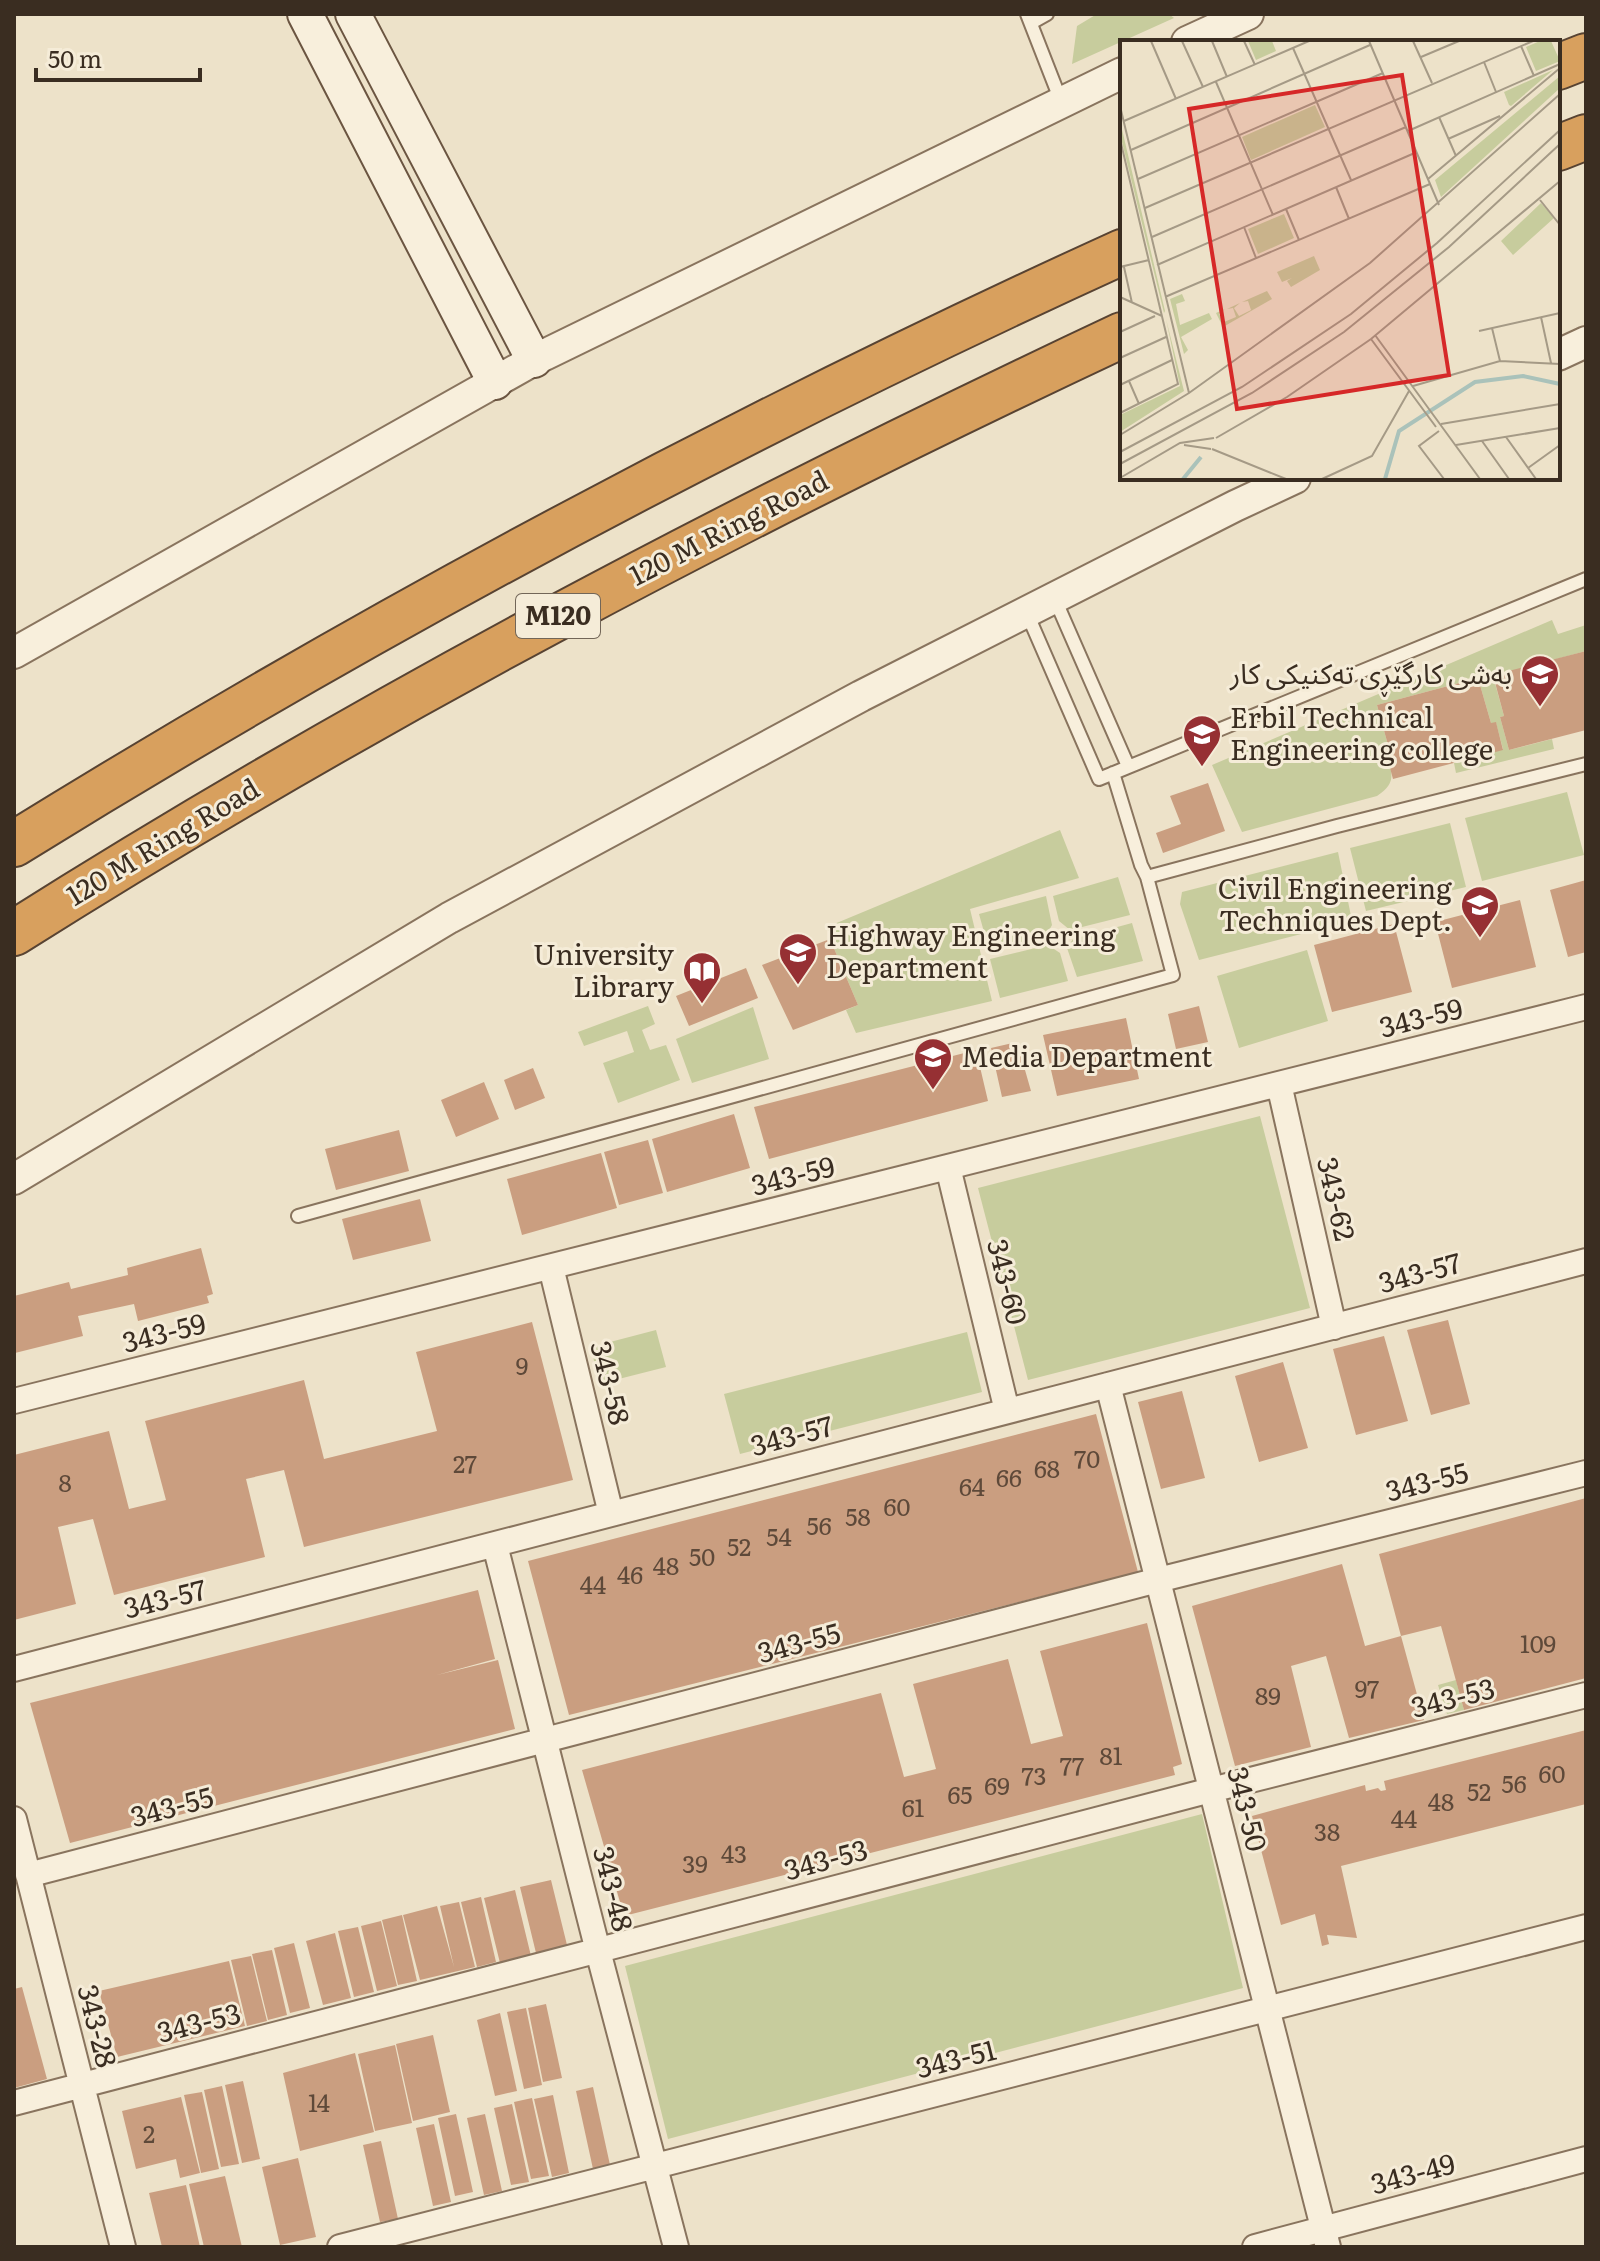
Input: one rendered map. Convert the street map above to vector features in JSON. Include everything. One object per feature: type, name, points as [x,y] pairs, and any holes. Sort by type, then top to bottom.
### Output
[{"type":"highway","points":[[1560,66],[1586,56]]},
{"type":"highway","points":[[1560,147],[1586,137]]},
{"type":"highway","name":"M120","points":[[14,844],[167,749],[526,547],[723,443],[909,351],[1120,253]]},
{"type":"highway","name":"120 M Ring Road","points":[[14,933],[221,806],[451,673],[878,451],[1120,336]]},
{"type":"main road","points":[[305,14],[495,382]]},
{"type":"main road","points":[[353,14],[534,360]]},
{"type":"street","points":[[1190,40],[1215,20],[1248,14]]},
{"type":"street","points":[[14,653],[534,360],[1120,74]]},
{"type":"street","points":[[1560,354],[1586,342]]},
{"type":"street","points":[[14,1179],[449,918],[861,696],[1291,480]]},
{"type":"street","name":"343-59","points":[[14,1401],[1586,1007]]},
{"type":"street","name":"343-62","points":[[1279,1084],[1334,1327]]},
{"type":"street","name":"343-60","points":[[948,1167],[1007,1411]]},
{"type":"street","name":"343-57","points":[[14,1669],[1586,1261]]},
{"type":"street","name":"343-58","points":[[551,1267],[611,1514]]},
{"type":"street","name":"343-50","points":[[1108,1385],[1326,2238]]},
{"type":"street","name":"343-55","points":[[28,1875],[1158,1580],[1586,1473]]},
{"type":"street","name":"343-48","points":[[495,1545],[676,2247]]},
{"type":"street","name":"343-53","points":[[14,2103],[1586,1695]]},
{"type":"street","name":"343-28","points":[[14,1819],[17,1845],[28,1875],[123,2247]]},
{"type":"street","name":"343-51","points":[[340,2247],[1586,1927]]},
{"type":"street","name":"343-49","points":[[1255,2247],[1326,2238],[1586,2159]]},
{"type":"lane","points":[[1047,14],[1029,19],[1062,103]]},
{"type":"lane","points":[[1026,611],[1099,779],[1586,579]]},
{"type":"lane","points":[[1054,597],[1128,766]]},
{"type":"lane","points":[[1147,877],[1586,764]]},
{"type":"lane","points":[[298,1216],[1173,975],[1147,877],[1113,773]]},
{"type":"green space","points":[[1097,14],[1169,14],[1174,18],[1072,64],[1077,26]]},
{"type":"green space","points":[[1552,620],[1558,634],[1586,625],[1586,651],[1493,676],[1509,750],[1552,739],[1554,749],[1456,773],[1454,763],[1503,749],[1496,723],[1491,723],[1478,678],[1377,705],[1388,745],[1384,746],[1391,780],[1377,796],[1242,832],[1212,765]]},
{"type":"green space","points":[[1567,792],[1584,855],[1482,881],[1465,818]]},
{"type":"green space","points":[[1450,823],[1466,887],[1366,911],[1350,848]]},
{"type":"green space","points":[[1060,830],[1079,878],[970,909],[992,1001],[856,1033],[846,1010],[858,1005],[827,927]]},
{"type":"green space","points":[[1338,852],[1352,921],[1199,960],[1180,904],[1182,892]]},
{"type":"green space","points":[[1118,877],[1130,915],[1070,930],[1059,921],[1053,896]]},
{"type":"green space","points":[[1046,896],[1052,925],[1045,938],[989,950],[979,914]]},
{"type":"green space","points":[[1132,923],[1143,961],[1077,977],[1067,948],[1073,939]]},
{"type":"green space","points":[[1048,945],[1060,953],[1068,981],[1000,998],[990,959]]},
{"type":"green space","points":[[1307,950],[1328,1021],[1239,1048],[1217,976]]},
{"type":"green space","points":[[648,1006],[655,1024],[642,1030],[650,1050],[666,1045],[680,1080],[618,1103],[603,1063],[634,1052],[627,1031],[584,1046],[578,1032]]},
{"type":"green space","points":[[753,1007],[769,1059],[692,1083],[676,1039]]},
{"type":"green space","points":[[1260,1116],[1310,1308],[1028,1380],[978,1188]]},
{"type":"green space","points":[[656,1330],[666,1367],[599,1384],[591,1347]]},
{"type":"green space","points":[[967,1332],[982,1392],[740,1454],[724,1394]]},
{"type":"green space","points":[[1456,1680],[1464,1710],[1447,1714],[1438,1685]]},
{"type":"green space","points":[[1202,1814],[1243,1988],[668,2139],[625,1966]]},
{"type":"building","points":[[1586,651],[1586,730],[1509,750],[1493,675]]},
{"type":"building","points":[[1478,678],[1491,723],[1496,722],[1503,750],[1393,779],[1377,705]]},
{"type":"building","points":[[1208,783],[1225,831],[1163,853],[1156,833],[1181,824],[1170,796]]},
{"type":"building","points":[[1586,880],[1586,952],[1568,957],[1550,890]]},
{"type":"building","points":[[1520,900],[1536,967],[1452,988],[1435,922]]},
{"type":"building","points":[[1394,924],[1412,992],[1332,1012],[1314,945]]},
{"type":"building","points":[[830,939],[858,1005],[793,1030],[762,965]]},
{"type":"building","points":[[746,968],[758,998],[689,1026],[676,996]]},
{"type":"building","points":[[1199,1006],[1208,1042],[1176,1049],[1168,1014]]},
{"type":"building","points":[[1126,1018],[1139,1079],[1057,1096],[1043,1035]]},
{"type":"building","points":[[1017,1042],[1031,1091],[1002,1097],[991,1048]]},
{"type":"building","points":[[976,1050],[988,1101],[769,1159],[754,1107]]},
{"type":"building","points":[[533,1068],[545,1098],[515,1110],[504,1080]]},
{"type":"building","points":[[484,1082],[499,1119],[456,1137],[441,1100]]},
{"type":"building","points":[[734,1114],[750,1168],[667,1192],[652,1139]]},
{"type":"building","points":[[399,1130],[409,1171],[336,1190],[325,1149]]},
{"type":"building","points":[[648,1140],[663,1193],[619,1205],[604,1152]]},
{"type":"building","points":[[601,1153],[617,1208],[522,1235],[507,1179]]},
{"type":"building","points":[[420,1199],[431,1241],[353,1260],[342,1219]]},
{"type":"building","points":[[201,1248],[213,1294],[207,1296],[209,1303],[138,1321],[134,1304],[78,1316],[83,1336],[15,1353],[14,1296],[69,1282],[71,1289],[128,1275],[127,1268]]},
{"type":"building","points":[[1448,1320],[1470,1404],[1431,1415],[1407,1330]]},
{"type":"building","points":[[532,1322],[573,1480],[304,1547],[284,1470],[246,1479],[265,1557],[114,1595],[93,1519],[58,1527],[76,1604],[14,1620],[14,1455],[109,1431],[129,1509],[166,1500],[145,1421],[304,1380],[324,1459],[437,1431],[416,1352]]},
{"type":"building","points":[[1384,1336],[1408,1421],[1356,1435],[1333,1349]]},
{"type":"building","points":[[1283,1362],[1308,1448],[1259,1462],[1235,1376]]},
{"type":"building","points":[[1182,1391],[1205,1478],[1161,1489],[1138,1402]]},
{"type":"building","points":[[1096,1414],[1138,1572],[569,1715],[528,1561]]},
{"type":"building","points":[[1586,1498],[1586,1678],[1464,1710],[1441,1626],[1401,1636],[1379,1554]]},
{"type":"building","points":[[1342,1564],[1365,1646],[1401,1636],[1424,1720],[1349,1738],[1326,1656],[1291,1666],[1311,1747],[1235,1766],[1192,1606]]},
{"type":"building","points":[[478,1590],[495,1659],[437,1675],[498,1660],[515,1729],[70,1843],[30,1703]]},
{"type":"building","points":[[1147,1623],[1182,1764],[1173,1767],[1175,1775],[624,1916],[582,1770],[881,1693],[904,1777],[936,1769],[913,1684],[1008,1659],[1031,1744],[1063,1736],[1040,1651]]},
{"type":"building","points":[[1586,1730],[1586,1804],[1341,1866],[1357,1938],[1327,1935],[1329,1944],[1322,1946],[1315,1914],[1281,1925],[1252,1816],[1365,1785],[1366,1791],[1386,1790],[1384,1781]]},
{"type":"building","points":[[551,1880],[567,1945],[536,1953],[520,1887]]},
{"type":"building","points":[[515,1890],[531,1956],[500,1963],[484,1898]]},
{"type":"building","points":[[481,1897],[496,1962],[477,1967],[461,1902]]},
{"type":"building","points":[[459,1902],[475,1967],[420,1980],[403,1915],[437,1906],[454,1967],[440,1906]]},
{"type":"building","points":[[402,1915],[417,1981],[398,1985],[382,1920]]},
{"type":"building","points":[[381,1921],[397,1986],[377,1991],[361,1926]]},
{"type":"building","points":[[358,1927],[374,1992],[354,1997],[338,1931]]},
{"type":"building","points":[[335,1933],[351,1998],[323,2005],[306,1941]]},
{"type":"building","points":[[294,1943],[310,2008],[290,2013],[274,1948]]},
{"type":"building","points":[[272,1950],[287,2015],[268,2020],[252,1954]]},
{"type":"building","points":[[251,1956],[267,2021],[247,2026],[231,1960]]},
{"type":"building","points":[[229,1961],[245,2026],[117,2057],[99,1991]]},
{"type":"building","points":[[22,1987],[47,2079],[14,2088],[14,1989]]},
{"type":"building","points":[[546,2004],[562,2078],[543,2082],[528,2008]]},
{"type":"building","points":[[526,2008],[542,2085],[524,2089],[507,2012]]},
{"type":"building","points":[[500,2013],[517,2091],[495,2096],[477,2020]]},
{"type":"building","points":[[433,2035],[450,2112],[413,2121],[396,2044]]},
{"type":"building","points":[[395,2045],[412,2123],[375,2131],[358,2054]]},
{"type":"building","points":[[355,2053],[374,2132],[300,2151],[283,2073]]},
{"type":"building","points":[[243,2081],[260,2159],[242,2163],[225,2085]]},
{"type":"building","points":[[222,2086],[239,2164],[221,2167],[204,2090]]},
{"type":"building","points":[[593,2087],[610,2165],[593,2169],[576,2091]]},
{"type":"building","points":[[202,2092],[219,2169],[201,2173],[184,2095]]},
{"type":"building","points":[[553,2095],[569,2173],[552,2177],[534,2099]]},
{"type":"building","points":[[181,2097],[200,2173],[180,2178],[176,2159],[136,2169],[122,2111]]},
{"type":"building","points":[[532,2098],[549,2176],[531,2179],[514,2102]]},
{"type":"building","points":[[512,2104],[529,2182],[511,2185],[494,2108]]},
{"type":"building","points":[[456,2114],[473,2192],[455,2196],[438,2118]]},
{"type":"building","points":[[485,2114],[502,2191],[484,2195],[467,2118]]},
{"type":"building","points":[[434,2124],[451,2202],[433,2206],[416,2128]]},
{"type":"building","points":[[381,2141],[398,2219],[380,2222],[363,2145]]},
{"type":"building","points":[[298,2158],[316,2237],[280,2245],[262,2167]]},
{"type":"building","points":[[225,2176],[242,2247],[204,2247],[189,2184]]},
{"type":"building","points":[[186,2185],[200,2247],[162,2247],[149,2193]]},
{"type":"place","name":"بەشی کارگێڕی تەکنیکی کار","points":[[1540,708]]},
{"type":"place","name":"Erbil Technical Engineering college","points":[[1202,768]]},
{"type":"place","name":"Civil Engineering Techniques Dept.","points":[[1480,939]]},
{"type":"place","name":"Highway Engineering Department","points":[[798,986]]},
{"type":"place","name":"University Library","points":[[702,1005]]},
{"type":"place","name":"Media Department","points":[[933,1091]]}]
